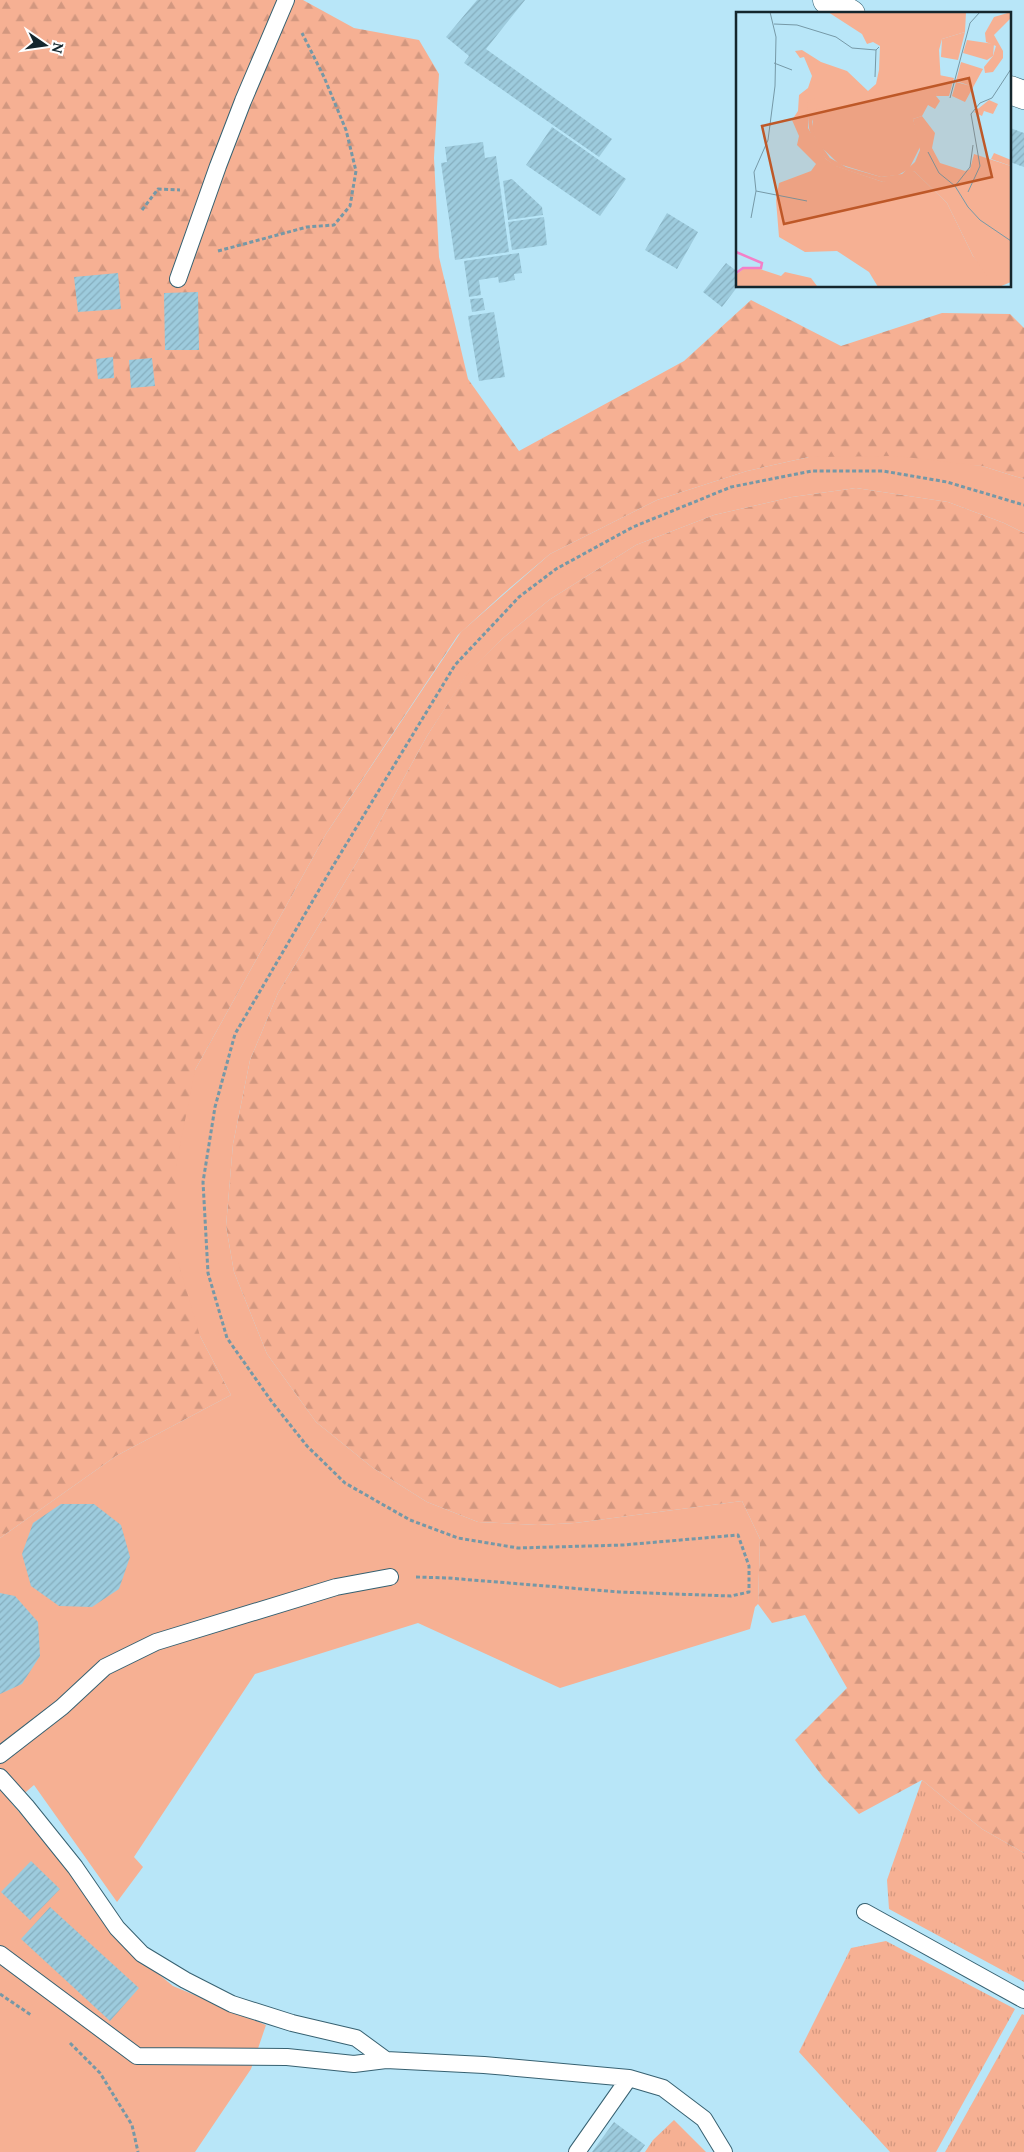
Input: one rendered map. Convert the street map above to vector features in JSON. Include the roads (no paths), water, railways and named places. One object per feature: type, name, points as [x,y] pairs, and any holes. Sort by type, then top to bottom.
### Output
[{"type":"street","points":[[827,0],[848,12]]},
{"type":"street","points":[[1012,91],[1024,95]]},
{"type":"lane","points":[[178,280],[243,101],[286,0]]},
{"type":"lane","points":[[0,1755],[62,1707],[105,1666],[156,1642],[336,1587],[390,1577]]},
{"type":"lane","points":[[0,1778],[26,1806],[75,1867],[117,1928],[142,1954],[185,1980],[232,2004],[356,2038],[386,2060]]},
{"type":"lane","points":[[865,1912],[1024,2000]]},
{"type":"lane","points":[[0,1954],[137,2056],[287,2057],[354,2064],[386,2060],[484,2065],[629,2078],[663,2088],[704,2119],[724,2152]]},
{"type":"lane","points":[[577,2152],[629,2078]]}]
